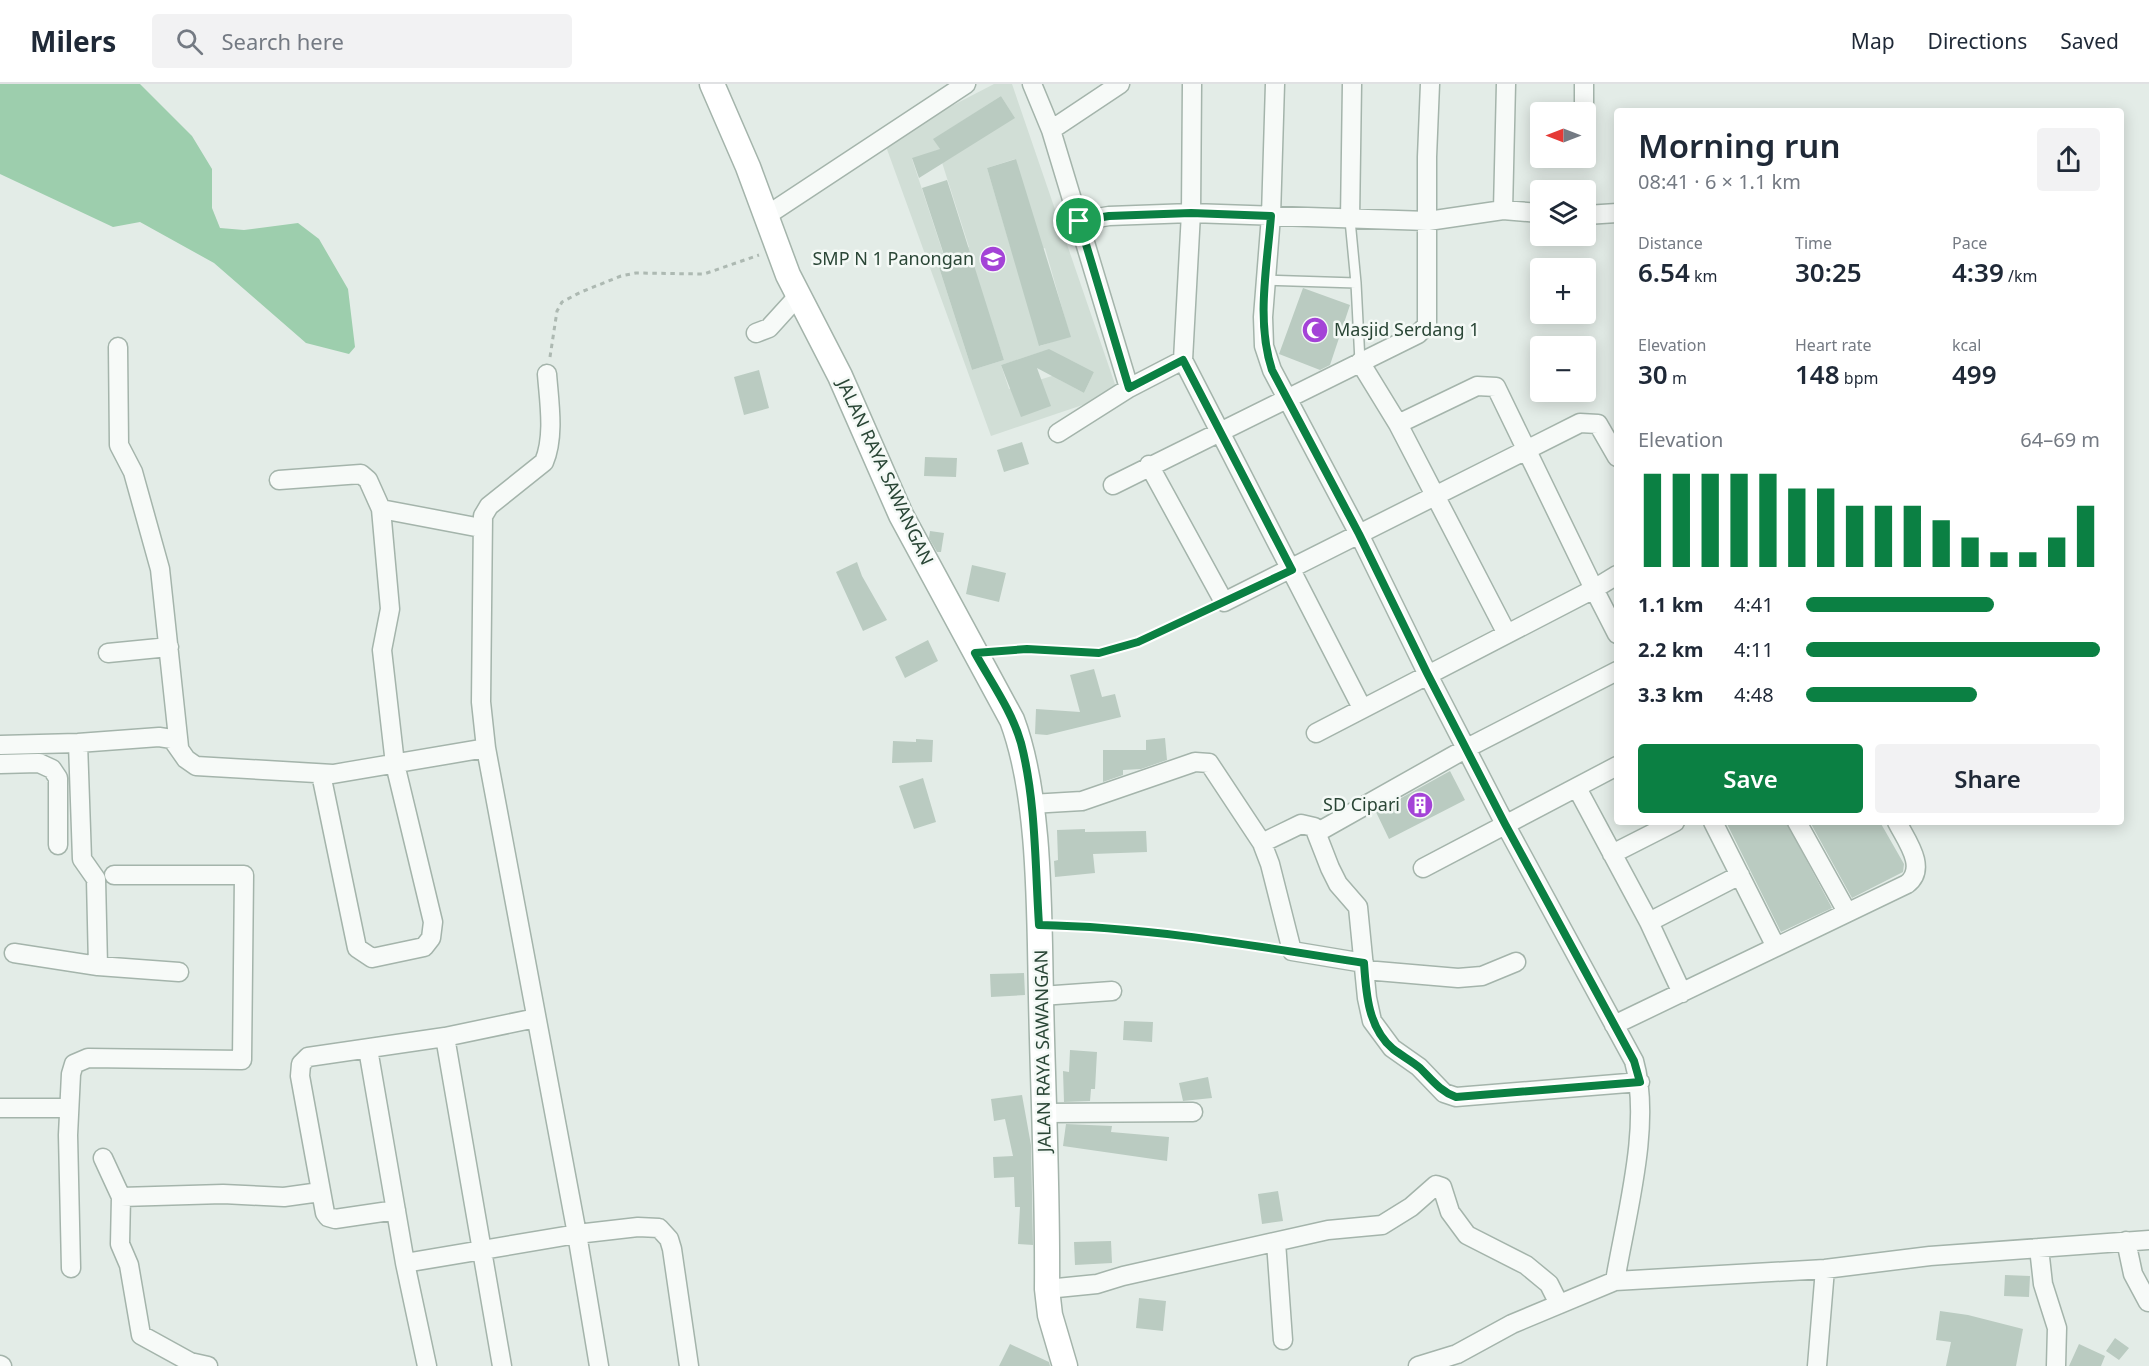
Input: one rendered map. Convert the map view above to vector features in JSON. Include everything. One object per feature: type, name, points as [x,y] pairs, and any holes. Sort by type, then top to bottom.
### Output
[{"type":"street","name":"JALAN RAYA SAWANGAN","points":[[711,84],[748,167],[777,248],[798,296],[840,375],[902,515],[1015,727],[1021,743],[1031,804],[1039,925],[1047,1289],[1050,1315],[1065,1366]]},
{"type":"street","points":[[765,216],[966,84]]},
{"type":"street","points":[[1032,84],[1051,130],[1129,388]]},
{"type":"street","points":[[1051,130],[1120,84]]},
{"type":"street","points":[[1192,84],[1191,213],[1183,360],[1362,708]]},
{"type":"street","points":[[1275,84],[1271,216],[1263,317],[1264,346],[1287,401],[1359,534],[1505,824],[1634,1061],[1640,1082],[1641,1126],[1615,1281]]},
{"type":"street","points":[[1350,220],[1352,84]]},
{"type":"street","points":[[1113,485],[1149,465],[1287,401],[1418,334],[1427,325],[1427,157],[1430,84]]},
{"type":"street","points":[[1503,210],[1506,84]]},
{"type":"street","points":[[1584,84],[1584,102]]},
{"type":"street","points":[[1079,221],[1109,216],[1191,213],[1428,221],[1503,210],[1530,212]]},
{"type":"street","points":[[1596,214],[1614,213]]},
{"type":"street","points":[[756,333],[769,328],[798,296]]},
{"type":"street","points":[[118,347],[119,445],[133,472],[147,512],[160,569],[179,747]]},
{"type":"street","points":[[1058,433],[1129,388],[1183,360]]},
{"type":"street","points":[[1360,362],[1398,424],[1508,634]]},
{"type":"street","points":[[547,374],[548,452],[544,462],[489,506],[483,516],[481,702],[486,748],[577,1234],[599,1366]]},
{"type":"street","points":[[1398,424],[1477,386],[1496,387],[1528,448],[1614,628]]},
{"type":"street","points":[[1149,465],[1224,602],[1292,570],[1580,423],[1593,422],[1602,428],[1614,451]]},
{"type":"street","points":[[279,480],[362,474],[373,489],[381,509],[390,609],[382,650],[395,764],[433,922],[432,933],[424,947],[372,958],[357,948],[309,774]]},
{"type":"street","points":[[381,509],[423,519],[482,528]]},
{"type":"street","points":[[1316,733],[1614,577]]},
{"type":"street","points":[[108,653],[169,647]]},
{"type":"street","points":[[1318,832],[1467,748],[1614,672]]},
{"type":"street","points":[[0,745],[78,743],[159,737],[172,739],[186,759],[196,766],[309,774],[395,764],[486,748]]},
{"type":"street","points":[[78,743],[82,859],[96,879],[98,966]]},
{"type":"street","points":[[1031,804],[1082,801],[1195,762],[1209,763],[1262,843],[1270,864],[1292,951],[1365,967],[1458,978],[1482,976],[1516,962]]},
{"type":"street","points":[[0,764],[39,763],[52,769],[58,778],[58,845]]},
{"type":"street","points":[[1423,868],[1614,768]]},
{"type":"street","points":[[1577,788],[1649,922],[1682,993]]},
{"type":"street","points":[[1262,843],[1301,824],[1314,827],[1318,832],[1338,884],[1359,907],[1367,998],[1372,1021],[1392,1048],[1419,1067],[1444,1093],[1456,1097],[1640,1082]]},
{"type":"street","points":[[1612,854],[1669,825]]},
{"type":"street","points":[[1715,825],[1776,947]]},
{"type":"street","points":[[1799,825],[1847,912]]},
{"type":"street","points":[[1614,1025],[1913,879],[1914,856],[1898,825]]},
{"type":"street","points":[[71,1269],[69,1108],[71,1074],[74,1064],[88,1059],[242,1060],[243,875],[114,875]]},
{"type":"street","points":[[1649,922],[1740,875]]},
{"type":"street","points":[[14,953],[98,966],[179,972]]},
{"type":"street","points":[[1041,996],[1112,991]]},
{"type":"street","points":[[396,1210],[335,1219],[328,1217],[320,1192],[300,1076],[301,1064],[308,1057],[444,1038],[536,1018]]},
{"type":"street","points":[[444,1038],[502,1366]]},
{"type":"street","points":[[368,1049],[405,1263],[427,1366]]},
{"type":"street","points":[[0,1108],[69,1108]]},
{"type":"street","points":[[1044,1113],[1193,1112]]},
{"type":"street","points":[[102,1158],[121,1197],[120,1244],[129,1265],[141,1335],[190,1362],[208,1366]]},
{"type":"street","points":[[1047,1289],[1098,1284],[1123,1276],[1328,1230],[1382,1225],[1411,1207],[1432,1186],[1440,1185],[1450,1212],[1467,1235],[1526,1265],[1549,1284],[1559,1304]]},
{"type":"street","points":[[121,1197],[223,1194],[284,1197],[320,1192]]},
{"type":"street","points":[[405,1263],[577,1234],[638,1227],[658,1228],[665,1232],[672,1249],[689,1366]]},
{"type":"street","points":[[1418,1366],[1457,1354],[1512,1324],[1615,1281],[1825,1269],[1930,1256],[2149,1240]]},
{"type":"street","points":[[2126,1241],[2133,1274],[2148,1302]]},
{"type":"street","points":[[1276,1242],[1283,1340]]},
{"type":"street","points":[[2039,1248],[2043,1284],[2057,1328],[2056,1366]]},
{"type":"street","points":[[1817,1366],[1825,1269]]},
{"type":"lane","points":[[1350,220],[1360,362]]},
{"type":"lane","points":[[1266,280],[1356,283]]},
{"type":"path","points":[[547,374],[556,311],[562,302],[581,291],[636,273],[704,274],[777,248]]},
{"type":"path","points":[[975,653],[1027,649],[1099,653],[1138,642],[1224,602]]},
{"type":"path","points":[[1039,925],[1166,932],[1292,951]]},
{"type":"shaded area","points":[[0,84],[140,84],[192,136],[212,169],[212,208],[220,228],[244,230],[298,223],[319,239],[348,289],[355,347],[349,354],[306,343],[214,263],[140,222],[113,227],[0,174]]},
{"type":"shaded area","name":"SMP N 1 Panongan","points":[[994,84],[1012,84],[1118,393],[991,436],[884,141]],"holes":[[[1001,96],[1014,117],[947,160],[934,139]],[[938,150],[969,247],[944,256],[912,159]],[[1016,159],[1011,249],[987,168]],[[1045,248],[1070,336],[1040,346],[1014,256]],[[968,251],[1004,360],[972,370],[937,261]],[[1044,351],[1052,376],[1009,389],[1001,365]],[[1070,360],[1094,372],[1084,393],[1060,380]]]},
{"type":"building","points":[[1001,96],[1015,118],[919,178],[912,158],[940,149],[933,139]]},
{"type":"building","points":[[1016,159],[1071,337],[1039,346],[987,168]]},
{"type":"building","points":[[947,180],[1004,360],[972,370],[937,261],[945,258],[922,188]]},
{"type":"building","name":"Masjid Serdang 1","points":[[1303,288],[1350,305],[1330,365],[1320,370],[1279,354]]},
{"type":"building","points":[[1049,349],[1094,372],[1084,393],[1037,368],[1051,406],[1021,417],[1001,365]]},
{"type":"building","points":[[759,370],[769,408],[744,415],[734,377]]},
{"type":"building","points":[[1022,442],[1029,464],[1004,472],[997,450]]},
{"type":"building","points":[[925,457],[957,458],[956,477],[924,476]]},
{"type":"building","points":[[930,531],[944,533],[941,552],[937,552],[929,538]]},
{"type":"building","points":[[857,562],[862,576],[887,620],[863,631],[836,572]]},
{"type":"building","points":[[972,565],[1006,573],[999,602],[966,594]]},
{"type":"building","points":[[928,640],[938,661],[905,678],[895,657]]},
{"type":"building","points":[[1094,669],[1102,697],[1115,694],[1121,717],[1047,735],[1035,734],[1036,709],[1080,712],[1070,675]]},
{"type":"building","points":[[1165,738],[1167,760],[1141,769],[1123,770],[1123,775],[1103,782],[1103,750],[1146,750],[1146,740]]},
{"type":"building","points":[[916,739],[933,740],[932,762],[892,763],[893,741],[916,742]]},
{"type":"building","name":"SD Cipari","points":[[1450,771],[1465,800],[1389,839],[1376,812]]},
{"type":"building","points":[[923,778],[936,822],[914,829],[899,786]]},
{"type":"building","points":[[1728,825],[1788,825],[1832,908],[1781,932]]},
{"type":"building","points":[[1812,825],[1882,825],[1904,864],[1903,872],[1852,898]]},
{"type":"building","points":[[1085,829],[1085,832],[1146,831],[1147,852],[1093,854],[1095,873],[1055,877],[1054,861],[1058,860],[1057,830]]},
{"type":"building","points":[[1024,973],[1025,995],[991,997],[990,974]]},
{"type":"building","points":[[1124,1021],[1153,1022],[1152,1042],[1123,1040]]},
{"type":"building","points":[[1070,1050],[1097,1052],[1095,1089],[1091,1089],[1090,1101],[1064,1102],[1063,1071],[1069,1072]]},
{"type":"building","points":[[1208,1077],[1212,1098],[1183,1101],[1179,1083]]},
{"type":"building","points":[[1022,1095],[1031,1145],[1033,1245],[1018,1244],[1020,1207],[1015,1207],[1014,1177],[994,1178],[993,1157],[1013,1156],[1005,1119],[994,1121],[991,1099]]},
{"type":"building","points":[[1066,1124],[1112,1126],[1111,1132],[1169,1137],[1167,1161],[1063,1146]]},
{"type":"building","points":[[1278,1191],[1283,1221],[1262,1224],[1258,1194]]},
{"type":"building","points":[[1111,1241],[1112,1263],[1075,1265],[1074,1242]]},
{"type":"building","points":[[2005,1275],[2030,1276],[2029,1297],[2004,1296]]},
{"type":"building","points":[[1139,1298],[1166,1301],[1163,1331],[1136,1328]]},
{"type":"building","points":[[1940,1311],[1968,1315],[2023,1329],[2016,1366],[1946,1366],[1951,1342],[1936,1340]]},
{"type":"building","points":[[2115,1338],[2129,1348],[2119,1360],[2106,1351]]},
{"type":"building","points":[[1010,1344],[1049,1362],[1050,1366],[999,1366]]},
{"type":"building","points":[[2079,1344],[2105,1356],[2101,1366],[2069,1366]]},
{"type":"place","name":"SMP N 1 Panongan","points":[[993,259]]},
{"type":"place","name":"Masjid Serdang 1","points":[[1315,330]]},
{"type":"place","name":"SD Cipari","points":[[1420,805]]},
{"type":"route","points":[[1191,213],[1271,216],[1263,317],[1264,346],[1272,370],[1359,534],[1505,824],[1634,1061],[1640,1082],[1480,1093],[1456,1097],[1444,1093],[1419,1067],[1392,1048],[1384,1039],[1372,1021],[1367,998],[1364,963],[1166,932],[1039,925],[1031,804],[1021,743],[1012,720],[975,653],[1027,649],[1099,653],[1138,642],[1292,570],[1183,360],[1129,388],[1079,221],[1109,216],[1191,213]]}]
